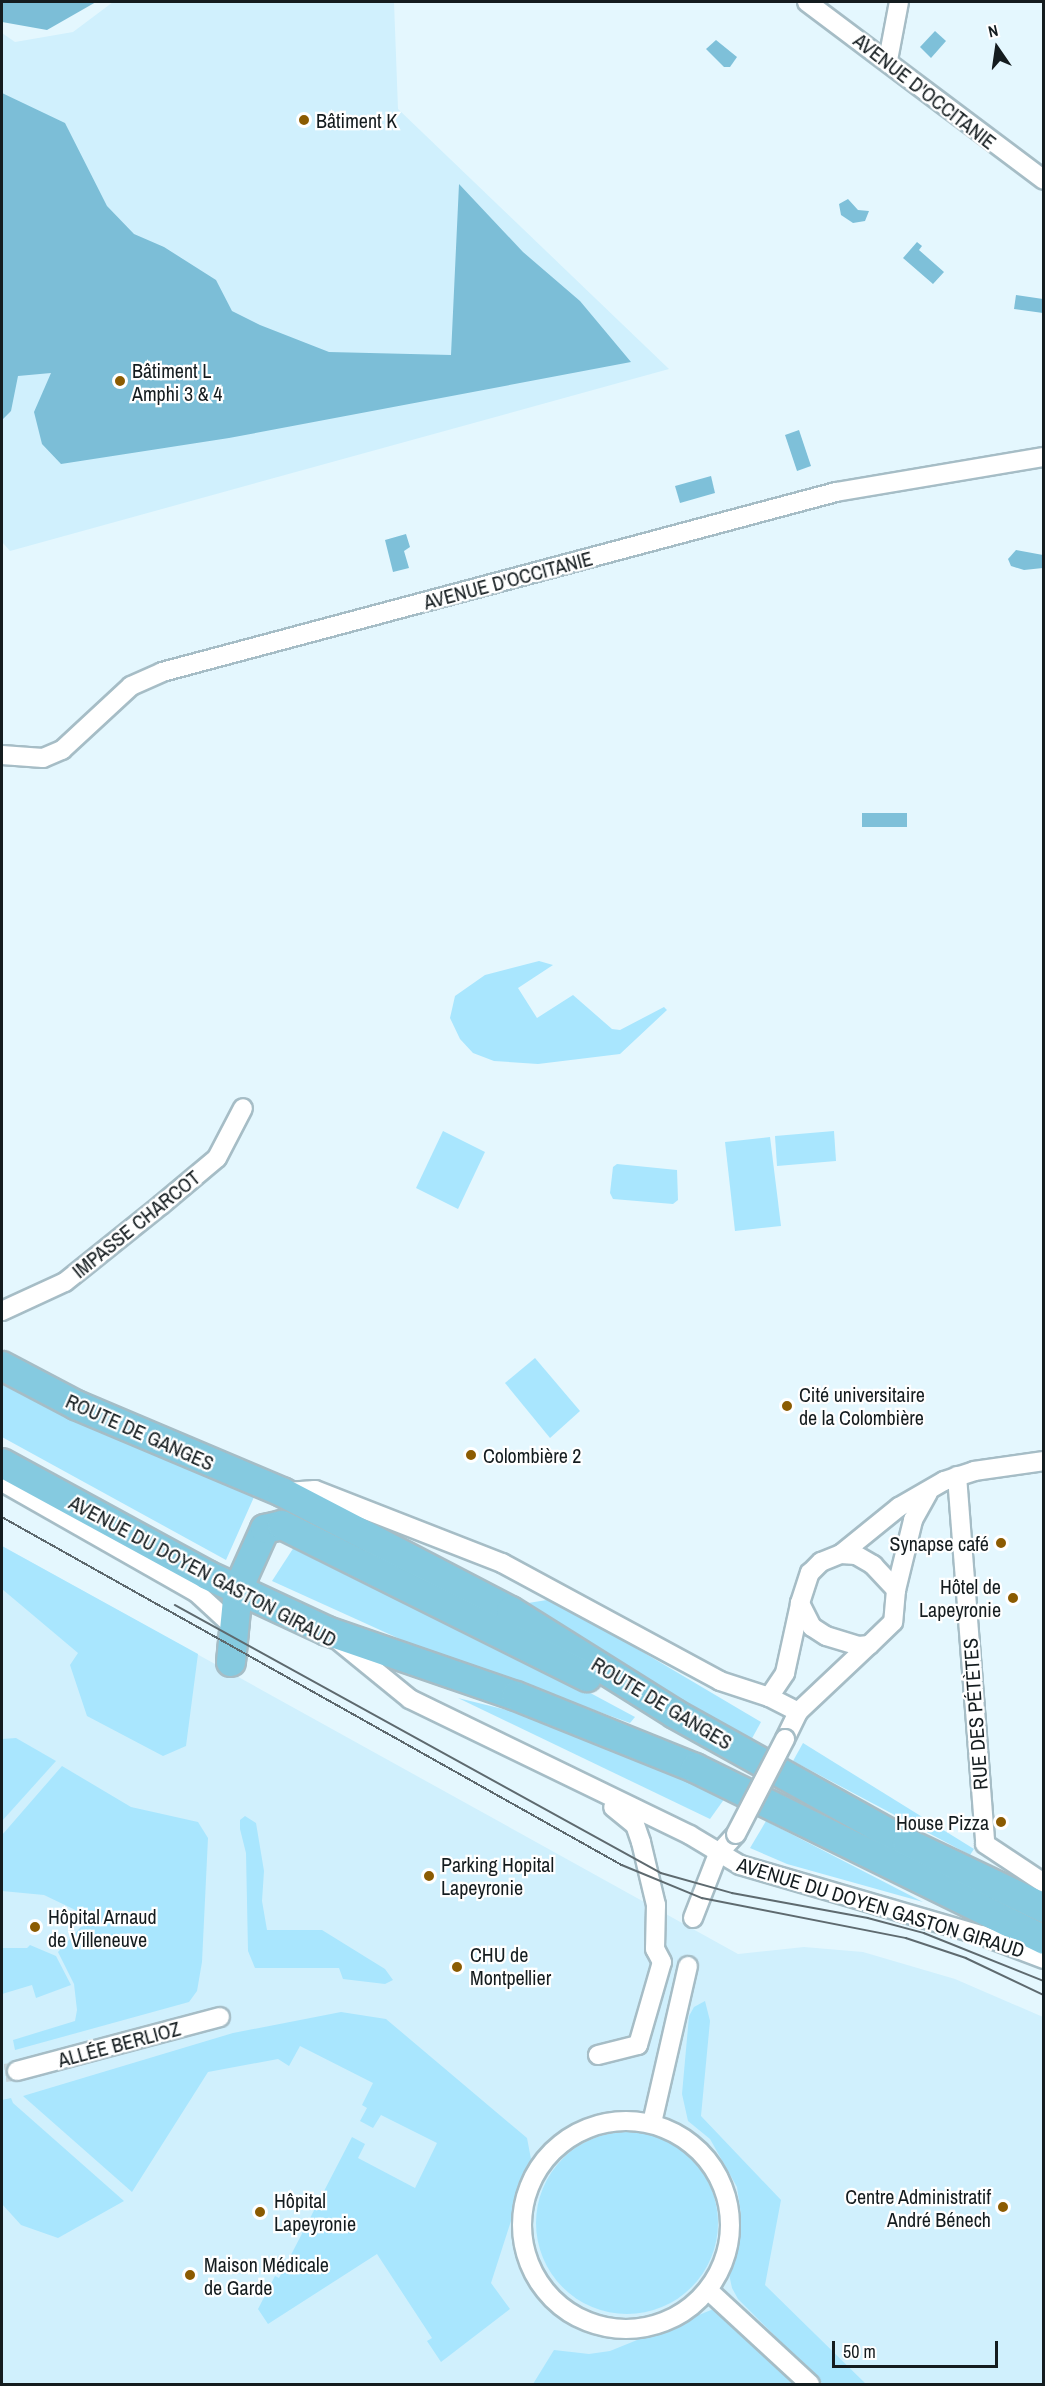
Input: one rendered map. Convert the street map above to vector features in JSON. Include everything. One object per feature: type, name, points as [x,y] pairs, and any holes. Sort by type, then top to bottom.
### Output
[{"type":"main road","name":"ROUTE DE GANGES","points":[[2,1366],[87,1410],[282,1492],[511,1611],[675,1714],[907,1844],[1044,1908]]},
{"type":"main road","name":"AVENUE DU DOYEN GASTON GIRAUD","points":[[2,1463],[238,1589],[327,1631]]},
{"type":"main road","points":[[231,1662],[238,1589],[265,1529],[282,1525],[580,1674],[675,1714]]},
{"type":"main road","name":"ROUTE DE GANGES","points":[[327,1631],[516,1696],[695,1768],[1044,1940]]},
{"type":"street","name":"AVENUE D'OCCITANIE","points":[[807,2],[888,60],[1044,180]]},
{"type":"street","points":[[888,60],[899,2]]},
{"type":"street","name":"AVENUE D'OCCITANIE","points":[[2,755],[43,758],[62,750],[131,686],[162,672],[836,492],[1044,457]]},
{"type":"street","name":"IMPASSE CHARCOT","points":[[2,1311],[65,1282],[218,1158],[243,1108]]},
{"type":"street","points":[[769,1697],[785,1673],[800,1604],[810,1573],[821,1562],[841,1554],[899,1507],[957,1476],[1044,1461]]},
{"type":"street","name":"RUE DES PÉTÈTES","points":[[957,1476],[985,1844],[1044,1883]]},
{"type":"street","name":"AVENUE DU DOYEN GASTON GIRAUD","points":[[2,1482],[197,1593],[235,1628]]},
{"type":"street","name":"ROUTE DE GANGES","points":[[282,1492],[315,1490],[502,1563],[720,1681],[769,1697],[798,1712]]},
{"type":"street","points":[[718,1854],[736,1834],[798,1712],[892,1622],[896,1590],[913,1520],[930,1490]]},
{"type":"street","points":[[841,1554],[856,1555],[873,1565],[896,1590]]},
{"type":"street","points":[[800,1604],[812,1627],[826,1636],[869,1645]]},
{"type":"street","name":"AVENUE DU DOYEN GASTON GIRAUD","points":[[327,1631],[410,1699],[690,1835],[718,1854],[755,1871],[981,1935],[1044,1959]]},
{"type":"street","name":"AVENUE DU DOYEN GASTON GIRAUD","points":[[589,1787],[635,1825],[652,1883],[655,1949],[662,1962],[638,2045],[598,2055]]},
{"type":"street","name":"AVENUE DU DOYEN GASTON GIRAUD","points":[[693,1918],[718,1854]]},
{"type":"street","points":[[652,2123],[688,1966]]},
{"type":"street","name":"ALLÉE BERLIOZ","points":[[8,2073],[220,2017]]},
{"type":"street","points":[[617,2120],[652,2123],[678,2133],[706,2156],[724,2187],[731,2223],[728,2241],[725,2258],[708,2290],[682,2313],[651,2326],[616,2329],[583,2320],[554,2301],[526,2259],[522,2208],[533,2175],[554,2148],[583,2129],[617,2120]]},
{"type":"street","points":[[708,2290],[810,2385]]},
{"type":"shaded area","points":[[2,2],[96,2],[47,30],[2,22]]},
{"type":"shaded area","points":[[113,2],[394,2],[398,109],[669,369],[10,551],[2,542],[2,33],[15,42],[73,32]]},
{"type":"shaded area","points":[[935,31],[946,41],[931,58],[920,47]]},
{"type":"shaded area","points":[[716,40],[737,57],[730,67],[724,67],[706,49]]},
{"type":"shaded area","points":[[2,93],[65,123],[107,206],[134,234],[164,247],[216,280],[232,311],[260,325],[329,352],[451,355],[459,184],[523,252],[580,301],[631,362],[229,438],[61,464],[42,444],[34,412],[51,373],[18,376],[11,411],[2,420]]},
{"type":"shaded area","points":[[848,199],[858,210],[869,211],[865,221],[853,223],[841,215],[839,204]]},
{"type":"shaded area","points":[[917,242],[922,246],[919,250],[944,272],[933,284],[903,258]]},
{"type":"shaded area","points":[[1016,295],[1043,299],[1043,313],[1014,309]]},
{"type":"shaded area","points":[[799,430],[811,466],[797,471],[785,435]]},
{"type":"shaded area","points":[[711,476],[715,493],[680,503],[675,486]]},
{"type":"shaded area","points":[[406,534],[410,547],[404,551],[409,568],[393,572],[385,540]]},
{"type":"shaded area","points":[[1016,550],[1043,555],[1043,568],[1024,570],[1011,566],[1008,559]]},
{"type":"shaded area","points":[[862,813],[907,813],[907,827],[862,827]]},
{"type":"shaded area","points":[[539,961],[553,965],[518,988],[537,1018],[573,995],[612,1029],[620,1030],[664,1007],[667,1010],[620,1054],[538,1064],[494,1061],[473,1053],[460,1039],[450,1018],[455,996],[485,975]]},
{"type":"shaded area","points":[[443,1131],[485,1152],[458,1209],[416,1188]]},
{"type":"shaded area","points":[[834,1131],[836,1161],[777,1166],[775,1136]]},
{"type":"shaded area","points":[[770,1137],[781,1226],[735,1231],[725,1142]]},
{"type":"shaded area","points":[[617,1164],[677,1170],[678,1200],[673,1204],[613,1199],[610,1193],[613,1167]]},
{"type":"shaded area","points":[[535,1358],[580,1411],[550,1438],[505,1383]]},
{"type":"shaded area","points":[[2,1379],[76,1418],[254,1497],[226,1560],[2,1437]]},
{"type":"shaded area","points":[[296,1544],[501,1645],[635,1717],[630,1723],[411,1644],[272,1581]]},
{"type":"shaded area","name":"CHU de Montpellier","points":[[2,1546],[738,1954],[804,1947],[863,1952],[955,1979],[1043,2017],[1043,2384],[2,2384]]},
{"type":"shaded area","points":[[2,1546],[198,1654],[186,1746],[163,1756],[87,1716],[70,1665],[78,1653],[2,1589]]},
{"type":"shaded area","points":[[553,1599],[761,1722],[750,1742],[522,1604]]},
{"type":"shaded area","points":[[458,1698],[539,1718],[725,1798],[710,1819]]},
{"type":"shaded area","points":[[16,1738],[56,1761],[2,1821],[2,1739]]},
{"type":"shaded area","points":[[803,1743],[974,1849],[970,1855],[793,1761]]},
{"type":"shaded area","points":[[62,1766],[131,1807],[198,1822],[208,1838],[202,1962],[197,1991],[189,2002],[15,2050],[13,2040],[75,2021],[77,2010],[74,1984],[58,1952],[90,1917],[44,1895],[2,1891],[2,1835]]},
{"type":"shaded area","points":[[245,1816],[256,1823],[264,1871],[262,1901],[267,1930],[322,1930],[385,1969],[393,1980],[385,1984],[343,1979],[339,1968],[255,1968],[248,1951],[246,1853],[240,1829],[240,1820]]},
{"type":"shaded area","points":[[766,1821],[923,1902],[787,1864],[750,1848]]},
{"type":"shaded area","points":[[30,1945],[56,1956],[71,1985],[36,1998],[32,1985],[2,1994],[2,1948],[27,1948]]},
{"type":"shaded area","points":[[705,2001],[710,2021],[701,2116],[781,2200],[765,2285],[866,2384],[823,2384],[738,2299],[732,2288],[729,2274],[741,2215],[737,2187],[710,2139],[688,2121],[682,2094],[689,2016],[694,2007]]},
{"type":"shaded area","points":[[341,2012],[386,2019],[527,2138],[531,2159],[491,2283],[510,2309],[441,2362],[427,2341],[432,2338],[377,2254],[268,2324],[258,2309],[275,2276],[279,2278],[352,2137],[365,2144],[358,2158],[415,2188],[437,2143],[381,2115],[373,2128],[360,2121],[367,2108],[362,2105],[373,2083],[300,2046],[289,2066],[278,2059],[208,2072],[132,2192],[23,2096],[233,2033]]},
{"type":"shaded area","points":[[11,2098],[13,2103],[124,2201],[58,2238],[21,2225],[2,2204],[2,2100]]},
{"type":"shaded area","points":[[627,2132],[662,2139],[677,2147],[691,2159],[703,2173],[711,2188],[718,2223],[711,2258],[703,2273],[691,2287],[677,2299],[662,2307],[627,2314],[592,2307],[577,2299],[563,2287],[551,2273],[543,2258],[536,2223],[543,2188],[551,2173],[563,2159],[577,2147],[592,2139]]},
{"type":"shaded area","points":[[716,2308],[796,2384],[533,2384],[554,2350],[589,2354],[610,2351]]},
{"type":"tunnel","points":[[5,2073],[17,2071]]},
{"type":"tram line","points":[[2,1517],[622,1865],[702,1898],[906,1938],[966,1958],[1044,1995]]},
{"type":"tram line","points":[[175,1605],[661,1873],[732,1893],[868,1918],[924,1933],[1044,1981]]},
{"type":"place","name":"Bâtiment K","points":[[304,120]]},
{"type":"place","name":"Bâtiment L Amphi 3 & 4","points":[[120,381]]},
{"type":"place","name":"Cité universitaire de la Colombière","points":[[787,1406]]},
{"type":"place","name":"Colombière 2","points":[[471,1455]]},
{"type":"place","name":"Synapse café","points":[[1001,1543]]},
{"type":"place","name":"Hôtel de Lapeyronie","points":[[1013,1598]]},
{"type":"place","name":"House Pizza","points":[[1001,1822]]},
{"type":"place","name":"Parking Hopital Lapeyronie","points":[[429,1876]]},
{"type":"place","name":"Hôpital Arnaud de Villeneuve","points":[[35,1927]]},
{"type":"place","name":"CHU de Montpellier","points":[[457,1967]]},
{"type":"place","name":"Centre Administratif André Bénech","points":[[1003,2207]]},
{"type":"place","name":"Hôpital Lapeyronie","points":[[260,2212]]},
{"type":"place","name":"Maison Médicale de Garde","points":[[190,2275]]}]
